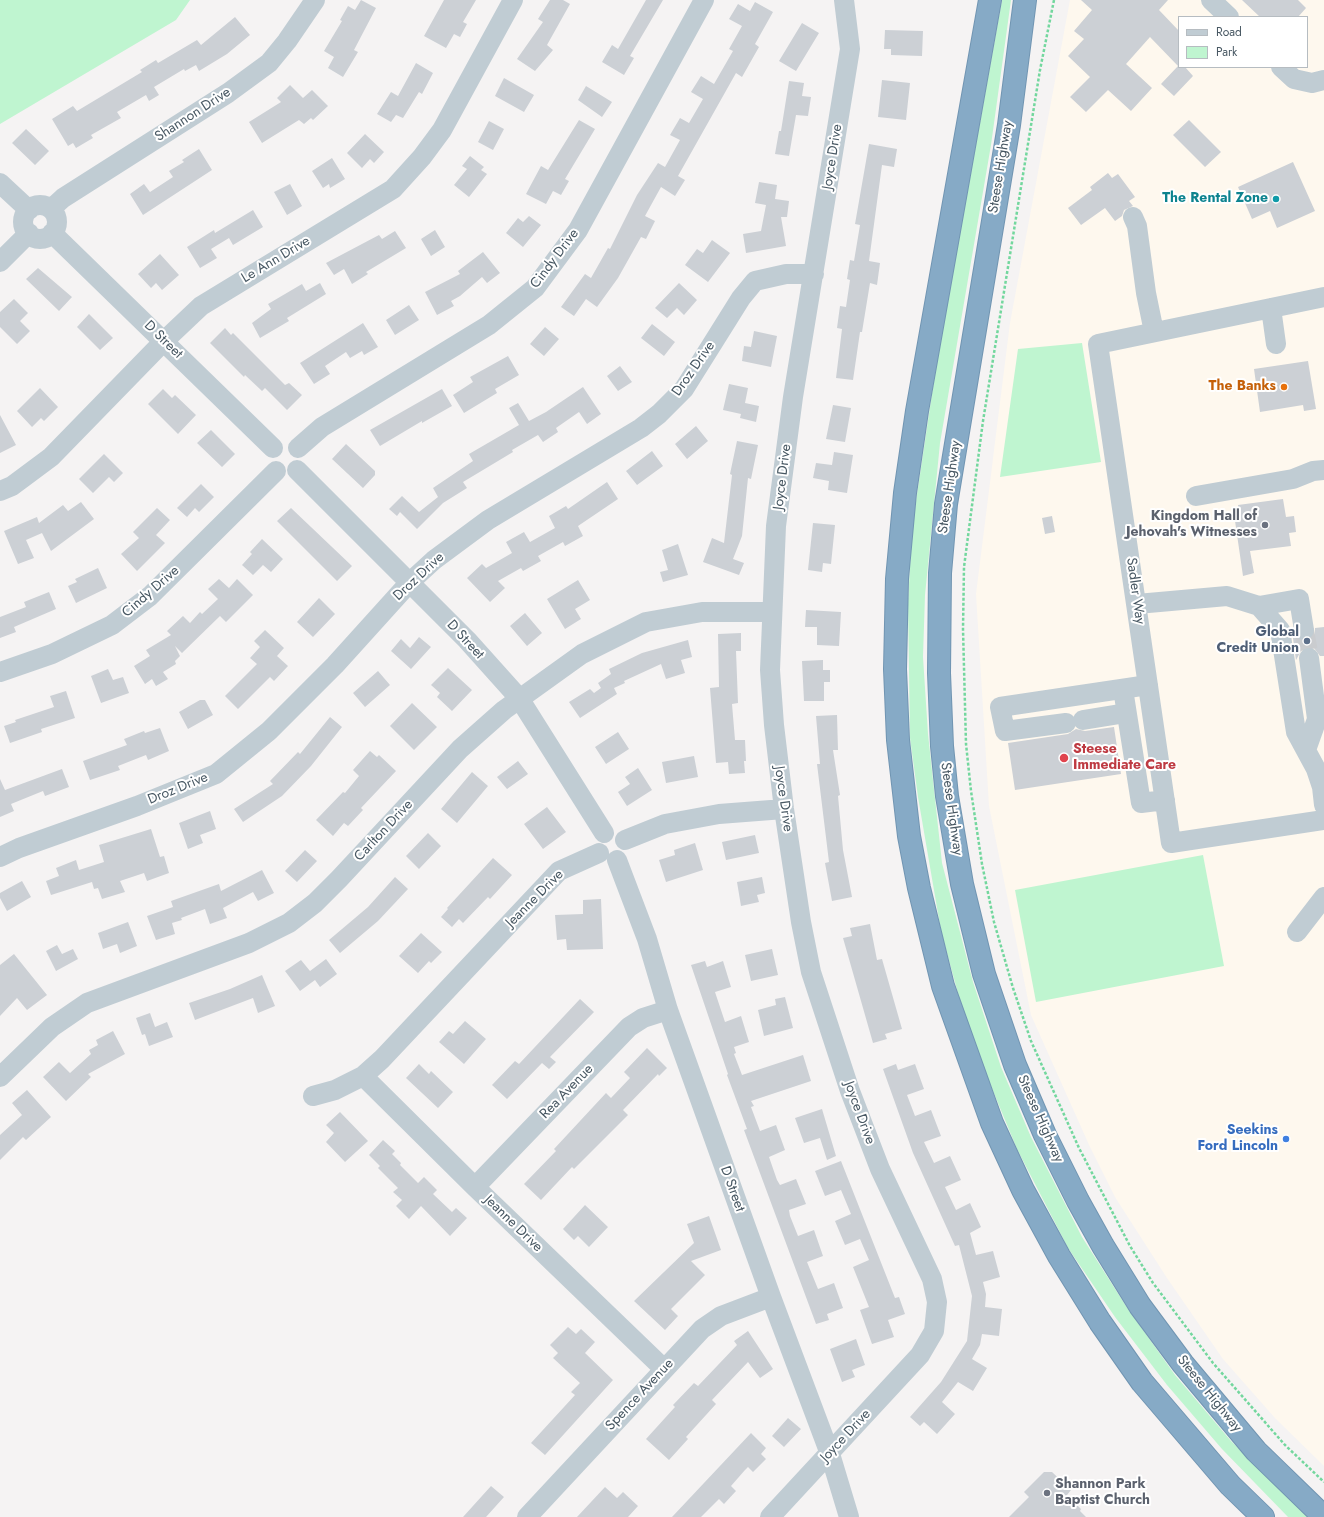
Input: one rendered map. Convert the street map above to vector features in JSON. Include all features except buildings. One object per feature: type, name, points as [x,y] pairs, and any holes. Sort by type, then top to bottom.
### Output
[{"type":"highway","points":[[990,0],[916,411],[905,493],[897,579],[895,668],[898,724],[909,836],[919,888],[943,986],[992,1123],[1023,1190],[1059,1256],[1100,1322],[1142,1382],[1230,1485],[1262,1517]]},
{"type":"highway","name":"Steese Highway","points":[[1025,0],[1009,126],[946,504],[940,573],[939,674],[942,746],[947,796],[962,884],[984,974],[1015,1064],[1045,1135],[1103,1246],[1140,1306],[1188,1370],[1256,1451],[1324,1517]]},
{"type":"street","name":"Shannon Drive","points":[[51,209],[63,198],[228,93],[269,62],[291,36],[315,0]]},
{"type":"street","name":"Le Ann Drive","points":[[0,491],[12,486],[51,457],[164,341],[201,306],[394,189],[422,158],[442,130],[513,0]]},
{"type":"street","name":"Cindy Drive","points":[[298,448],[322,427],[489,325],[536,288],[578,230],[704,0]]},
{"type":"street","name":"Joyce Drive","points":[[770,1517],[830,1454],[920,1355],[934,1331],[937,1302],[932,1279],[880,1169],[858,1113],[811,972],[801,922],[784,809],[770,678],[771,612],[776,526],[793,397],[850,49],[844,0]]},
{"type":"street","points":[[1211,0],[1227,16]]},
{"type":"street","points":[[1282,68],[1294,79],[1312,83],[1324,80]]},
{"type":"street","points":[[0,182],[29,210]]},
{"type":"street","points":[[38,205],[43,205],[51,209],[56,215],[57,221],[52,233],[45,238],[39,238],[28,233],[24,225],[24,219],[29,210],[38,205]]},
{"type":"street","points":[[1133,217],[1137,226],[1146,293],[1154,332]]},
{"type":"street","points":[[0,262],[28,233]]},
{"type":"street","name":"D Street","points":[[52,233],[273,448]]},
{"type":"street","name":"Droz Drive","points":[[0,857],[20,848],[137,806],[216,774],[269,732],[336,665],[410,582],[434,560],[488,520],[641,428],[659,414],[684,389],[741,298],[755,281],[786,274],[814,274]]},
{"type":"street","name":"Sadler Way","points":[[1324,297],[1098,344],[1171,843],[1324,820]]},
{"type":"street","points":[[1271,308],[1276,344]]},
{"type":"street","points":[[288,443],[298,448],[302,457],[297,470],[284,475],[272,468],[270,458],[273,448],[278,445],[288,443]]},
{"type":"street","name":"D Street","points":[[297,470],[467,640],[519,698],[604,833]]},
{"type":"street","points":[[1196,496],[1293,480],[1312,471],[1324,470]]},
{"type":"street","name":"Cindy Drive","points":[[0,672],[52,654],[112,625],[150,596],[276,471]]},
{"type":"street","points":[[1137,604],[1227,596],[1259,606],[1299,599],[1304,630]]},
{"type":"street","points":[[1259,606],[1280,630],[1296,732],[1316,769],[1322,787],[1324,805]]},
{"type":"street","name":"Carlton Drive","points":[[0,1077],[52,1027],[87,1003],[249,944],[289,923],[315,903],[339,879],[460,749],[519,698],[582,654],[646,622],[702,612],[771,612]]},
{"type":"street","points":[[1306,750],[1318,719],[1309,658]]},
{"type":"street","points":[[1126,713],[1005,731],[1000,707],[1148,684]]},
{"type":"street","points":[[1123,689],[1141,804],[1165,800]]},
{"type":"street","points":[[625,840],[665,824],[719,814],[784,809]]},
{"type":"street","points":[[614,831],[623,836],[625,840],[626,844],[624,854],[617,860],[608,860],[598,853],[598,841],[604,833],[614,831]]},
{"type":"street","name":"Jeanne Drive","points":[[312,1096],[336,1090],[363,1076],[382,1059],[559,871],[598,853]]},
{"type":"street","name":"D Street","points":[[617,860],[646,938],[668,1010],[771,1297],[830,1454],[849,1517]]},
{"type":"street","points":[[1297,932],[1324,897]]},
{"type":"street","name":"Rea Avenue","points":[[475,1187],[629,1027],[643,1018],[668,1010]]},
{"type":"street","name":"Jeanne Drive","points":[[363,1076],[475,1187],[664,1369]]},
{"type":"street","name":"Spence Avenue","points":[[527,1517],[702,1329],[721,1316],[771,1297]]},
{"type":"path","points":[[1054,0],[1040,70],[984,414],[964,567],[963,629],[966,744],[971,791],[982,864],[994,922],[1013,988],[1031,1041],[1078,1148],[1130,1246],[1153,1283],[1213,1362],[1285,1445],[1324,1482]]},
{"type":"shaded area","points":[[1070,0],[1324,0],[1324,1466],[1275,1418],[1223,1359],[1167,1278],[1115,1197],[1090,1147],[1031,1015],[989,806],[976,594],[1010,323]]},
{"type":"green space","points":[[0,0],[190,0],[176,20],[0,124]]},
{"type":"green space","points":[[1002,0],[1011,0],[991,145],[940,443],[925,595],[923,657],[928,734],[942,863],[973,982],[1001,1067],[1031,1137],[1082,1237],[1126,1306],[1175,1375],[1231,1441],[1308,1517],[1288,1517],[1222,1449],[1167,1385],[1115,1317],[1068,1248],[1017,1149],[986,1074],[959,997],[941,931],[918,797],[910,738],[908,603],[912,528],[937,360]]},
{"type":"green space","points":[[1082,343],[1101,462],[1000,477],[1018,349]]},
{"type":"green space","points":[[1203,855],[1224,966],[1036,1002],[1015,890]]},
{"type":"tunnel","points":[[1304,630],[1309,658]]},
{"type":"place","name":"The Rental Zone","points":[[1276,199]]},
{"type":"place","name":"The Banks","points":[[1284,387]]},
{"type":"place","name":"Kingdom Hall of Jehovah's Witnesses","points":[[1265,525]]},
{"type":"place","name":"Global Credit Union","points":[[1307,641]]},
{"type":"place","name":"Steese Immediate Care","points":[[1064,758]]},
{"type":"place","name":"Seekins Ford Lincoln","points":[[1286,1139]]},
{"type":"place","name":"Shannon Park Baptist Church","points":[[1047,1493]]}]
